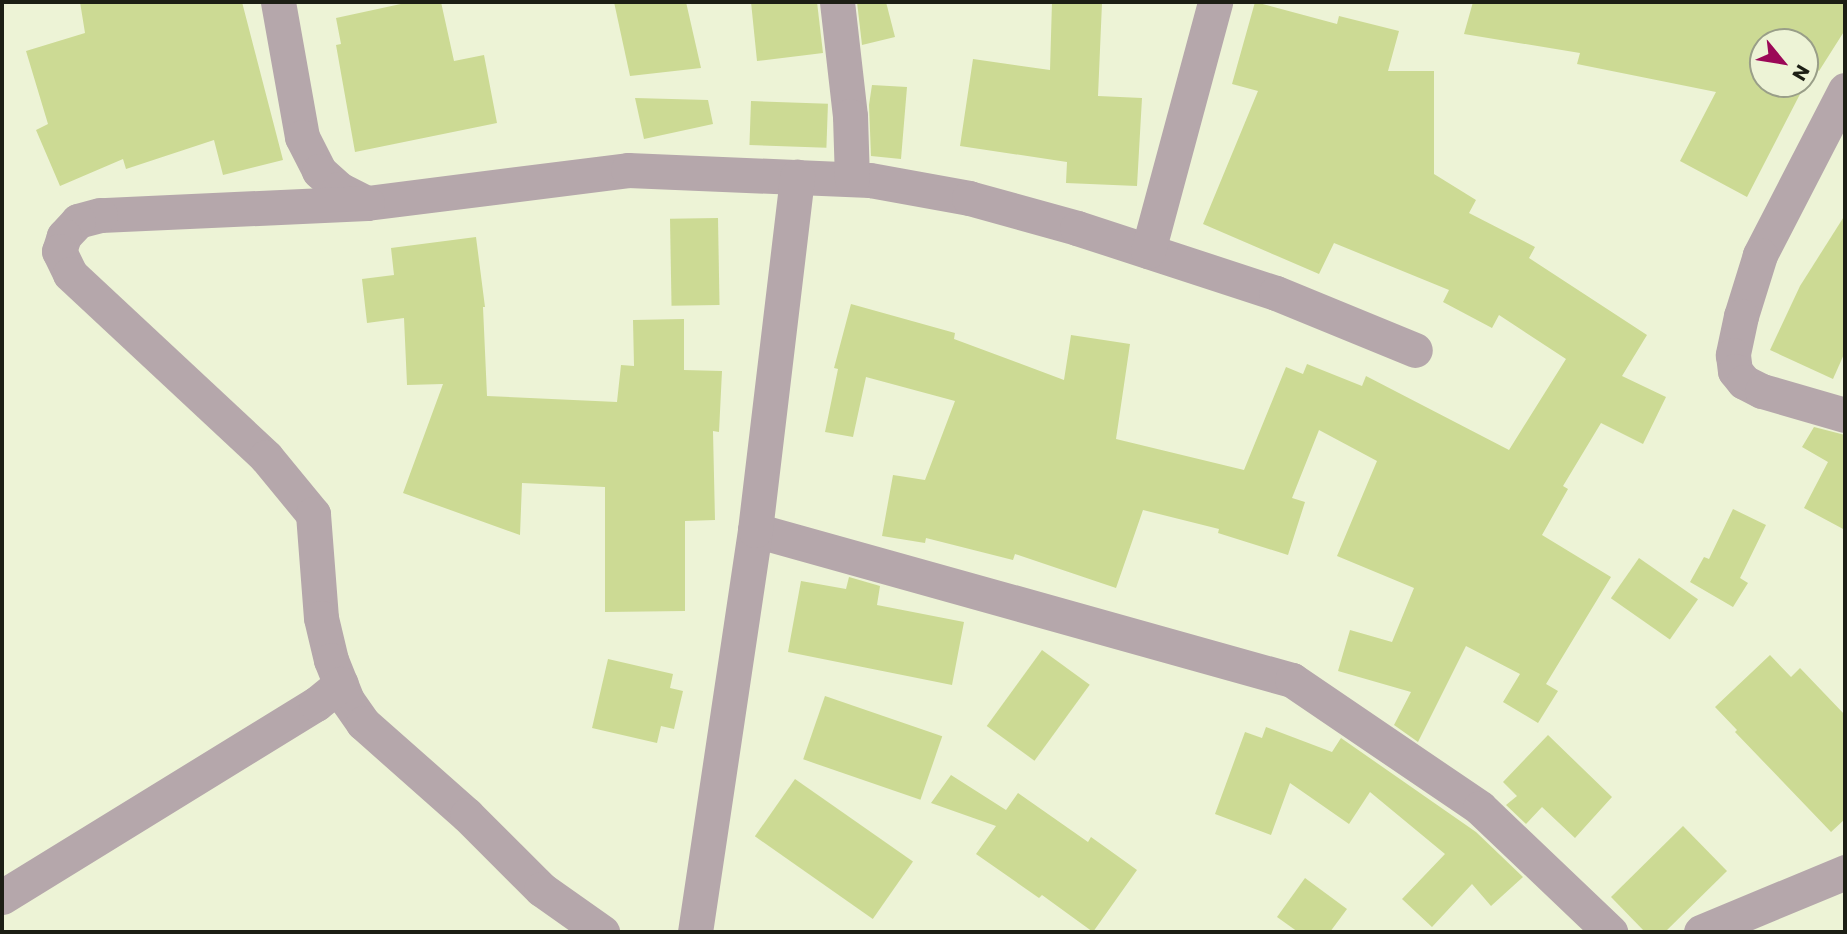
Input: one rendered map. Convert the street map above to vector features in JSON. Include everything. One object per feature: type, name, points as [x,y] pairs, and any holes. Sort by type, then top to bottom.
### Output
[{"type":"street","points":[[278,2],[302,137],[319,171],[339,189],[367,203]]},
{"type":"street","points":[[837,2],[850,116],[852,179]]},
{"type":"street","points":[[1147,251],[1215,2]]},
{"type":"street","points":[[1845,90],[1760,254],[1741,316],[1734,355],[1735,371],[1744,382],[1762,391],[1845,415]]},
{"type":"street","points":[[602,932],[541,889],[467,815],[363,723],[331,660],[321,618],[317,528],[313,514],[266,457],[70,274],[59,251],[64,236],[78,221],[100,215],[367,203],[628,170],[852,179],[969,198],[1147,251],[1276,293],[1415,350]]},
{"type":"street","points":[[695,932],[755,530],[796,176]]},
{"type":"street","points":[[755,530],[1292,680],[1480,808],[1610,932]]},
{"type":"street","points":[[2,897],[316,704],[341,684]]},
{"type":"street","points":[[1701,932],[1845,872]]},
{"type":"building","points":[[80,2],[242,2],[283,160],[223,175],[214,140],[126,169],[123,159],[60,186],[36,130],[48,124],[26,51],[85,33]]},
{"type":"building","points":[[410,2],[441,2],[454,61],[484,55],[497,123],[355,152],[336,45],[341,44],[336,18]]},
{"type":"building","points":[[614,2],[686,2],[701,68],[630,76]]},
{"type":"building","points":[[751,2],[817,2],[823,53],[757,61]]},
{"type":"building","points":[[857,2],[886,2],[895,37],[862,45]]},
{"type":"building","points":[[1052,2],[1102,3],[1098,96],[1142,98],[1137,186],[1066,183],[1067,162],[960,146],[973,59],[1050,70]]},
{"type":"building","points":[[1255,2],[1337,24],[1339,16],[1399,31],[1388,71],[1434,71],[1434,174],[1476,200],[1469,213],[1535,247],[1529,258],[1647,335],[1622,376],[1666,397],[1643,444],[1601,423],[1563,486],[1568,489],[1542,535],[1611,577],[1546,684],[1558,691],[1538,723],[1503,702],[1520,674],[1466,646],[1418,742],[1394,725],[1411,692],[1338,671],[1350,630],[1392,642],[1414,588],[1337,556],[1377,461],[1319,430],[1292,498],[1305,502],[1288,555],[1218,533],[1219,529],[1143,510],[1116,588],[1015,554],[1013,560],[926,538],[925,543],[882,536],[893,475],[925,480],[955,401],[866,377],[853,437],[825,432],[838,369],[834,368],[851,304],[955,333],[954,339],[1064,380],[1071,335],[1130,344],[1116,439],[1244,470],[1286,367],[1303,374],[1307,364],[1362,386],[1366,376],[1509,450],[1566,359],[1499,315],[1492,328],[1443,302],[1449,290],[1334,243],[1319,274],[1203,224],[1258,91],[1232,84]]},
{"type":"building","points":[[1473,2],[1845,2],[1845,30],[1819,71],[1819,28],[1749,28],[1749,98],[1798,98],[1747,197],[1680,161],[1716,92],[1577,64],[1580,53],[1464,34]]},
{"type":"building","points":[[872,85],[907,87],[901,159],[871,156],[869,105]]},
{"type":"building","points":[[635,98],[708,100],[713,124],[644,139]]},
{"type":"building","points":[[751,101],[828,104],[826,148],[749,145]]},
{"type":"building","points":[[1845,215],[1845,352],[1833,379],[1770,350],[1800,286]]},
{"type":"building","points":[[718,218],[720,305],[672,306],[670,219]]},
{"type":"building","points":[[476,237],[485,307],[487,396],[617,402],[621,365],[634,366],[633,320],[684,319],[684,370],[722,371],[719,432],[713,431],[715,520],[685,521],[685,611],[605,612],[605,487],[522,483],[520,535],[403,493],[443,384],[407,385],[404,318],[367,323],[362,279],[394,275],[391,248]]},
{"type":"building","points":[[1814,427],[1845,435],[1845,530],[1804,508],[1828,462],[1802,447]]},
{"type":"building","points":[[1733,509],[1766,525],[1740,578],[1748,583],[1733,607],[1690,582],[1704,557],[1709,559]]},
{"type":"building","points":[[1639,558],[1698,599],[1670,639],[1611,598]]},
{"type":"building","points":[[849,577],[880,586],[877,605],[964,622],[952,685],[788,652],[801,581],[846,589]]},
{"type":"building","points":[[1042,650],[1090,685],[1034,761],[987,726]]},
{"type":"building","points":[[1770,655],[1791,677],[1800,668],[1845,715],[1845,819],[1831,832],[1735,732],[1737,730],[1715,707]]},
{"type":"building","points":[[608,659],[673,674],[670,688],[683,691],[674,729],[661,726],[657,743],[592,728]]},
{"type":"building","points":[[825,696],[942,736],[920,800],[803,759]]},
{"type":"building","points":[[1266,727],[1332,752],[1341,738],[1476,832],[1523,877],[1491,906],[1472,884],[1432,927],[1402,899],[1445,854],[1370,792],[1349,824],[1290,783],[1271,835],[1215,814],[1245,732],[1262,738]]},
{"type":"building","points":[[1548,735],[1612,797],[1575,838],[1542,807],[1526,824],[1506,805],[1517,796],[1503,782]]},
{"type":"building","points":[[951,775],[1006,810],[1018,793],[1088,842],[1091,837],[1137,870],[1093,932],[1042,895],[1039,898],[976,854],[996,826],[931,803]]},
{"type":"building","points":[[795,779],[913,862],[873,919],[755,836]]},
{"type":"building","points":[[1683,826],[1727,871],[1665,932],[1645,932],[1611,897]]},
{"type":"building","points":[[1305,878],[1347,909],[1330,932],[1298,932],[1277,917]]}]
